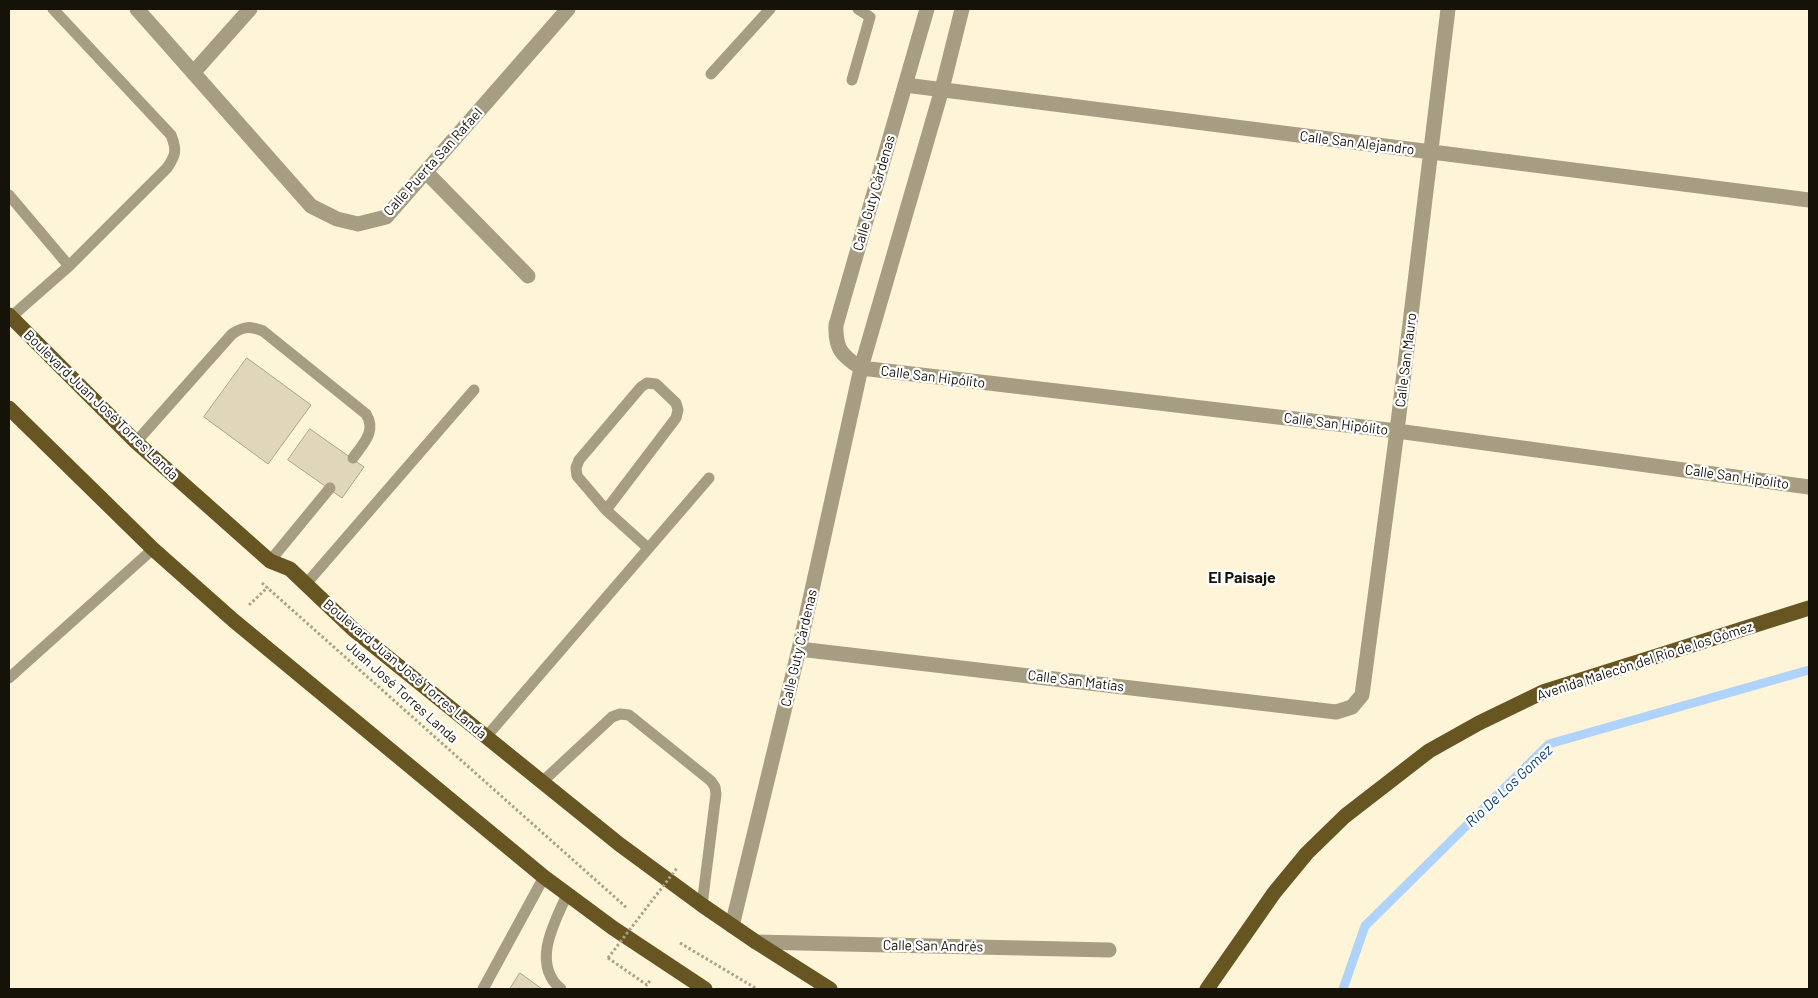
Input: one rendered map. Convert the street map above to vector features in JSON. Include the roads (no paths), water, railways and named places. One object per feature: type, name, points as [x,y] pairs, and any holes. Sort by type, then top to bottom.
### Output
[{"type":"main road","name":"Boulevard Juan José Torres Landa","points":[[10,316],[136,442],[270,561],[290,569],[354,630],[619,844],[732,926],[830,989]]},
{"type":"main road","points":[[9,408],[153,549],[233,620],[567,895],[705,989]]},
{"type":"main road","name":"Avenida Malecón del Río de los Gómez","points":[[1207,989],[1274,893],[1307,852],[1345,816],[1430,752],[1479,723],[1543,692],[1809,608]]},
{"type":"street","name":"Calle Puerta San Rafael","points":[[137,9],[311,206],[337,219],[358,224],[386,217],[568,9]]},
{"type":"street","points":[[193,73],[250,9]]},
{"type":"street","name":"Calle Guty Cárdenas","points":[[861,368],[846,359],[838,348],[835,338],[836,325],[927,9]]},
{"type":"street","name":"Calle Guty Cárdenas","points":[[732,926],[799,649],[861,368],[942,89],[962,9]]},
{"type":"street","name":"Calle San Mauro","points":[[1352,707],[1362,695],[1397,431],[1448,9]]},
{"type":"street","name":"Calle San Alejandro","points":[[905,84],[1809,200]]},
{"type":"street","points":[[426,172],[528,276]]},
{"type":"street","name":"Calle San Hipólito","points":[[861,368],[1397,431],[1809,487]]},
{"type":"street","name":"Calle San Matías","points":[[799,649],[1336,712],[1352,707]]},
{"type":"street","name":"Calle San Andrés","points":[[756,942],[1110,950]]},
{"type":"lane","points":[[10,316],[69,266],[167,168],[174,158],[176,146],[171,135],[53,9]]},
{"type":"lane","points":[[710,74],[770,9]]},
{"type":"lane","points":[[852,80],[872,13],[858,9]]},
{"type":"lane","points":[[9,196],[69,266]]},
{"type":"lane","points":[[136,442],[232,334],[241,327],[251,326],[263,331],[366,414],[371,427],[369,434],[353,458]]},
{"type":"lane","points":[[606,510],[676,418],[678,410],[676,403],[656,384],[647,384],[641,387],[580,460],[576,468],[577,476],[606,510],[648,548]]},
{"type":"lane","points":[[306,584],[474,390]]},
{"type":"lane","points":[[486,736],[709,478]]},
{"type":"lane","points":[[270,561],[330,488]]},
{"type":"lane","points":[[9,678],[153,549]]},
{"type":"lane","points":[[542,782],[612,717],[620,714],[629,715],[711,781],[715,787],[716,794],[702,905]]},
{"type":"lane","points":[[483,989],[544,877]]},
{"type":"lane","points":[[561,989],[547,969],[546,946],[553,925],[567,895]]},
{"type":"waterway","name":"Rio De Los Gomez","points":[[1343,989],[1365,926],[1549,744],[1809,670]]},
{"type":"district","name":"El Paisaje","points":[[1242,578]]}]
